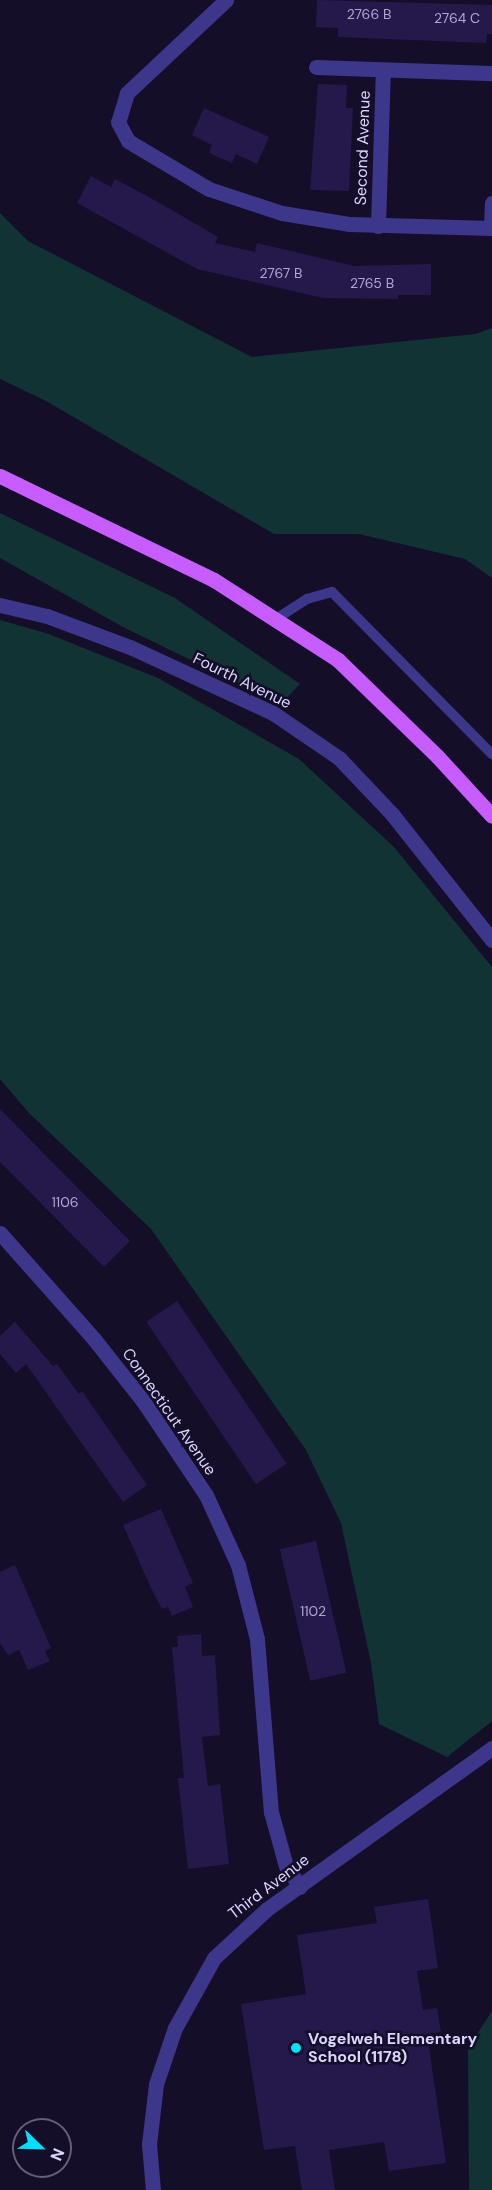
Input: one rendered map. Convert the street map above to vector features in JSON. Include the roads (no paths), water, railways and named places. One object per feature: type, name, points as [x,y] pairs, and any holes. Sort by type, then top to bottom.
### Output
[{"type":"main road","points":[[0,476],[149,546],[276,619],[338,660],[383,701],[492,816]]},
{"type":"street","name":"Second Avenue","points":[[226,0],[128,93],[119,114],[121,131],[136,147],[169,168],[242,201],[316,219],[378,226],[491,228],[492,203]]},
{"type":"street","name":"Second Avenue","points":[[316,68],[492,73]]},
{"type":"street","name":"Second Avenue","points":[[378,226],[383,70]]},
{"type":"street","name":"Fourth Avenue","points":[[0,605],[47,616],[141,652],[273,713],[339,758],[392,814],[492,940]]},
{"type":"street","name":"Connecticut Avenue","points":[[0,1233],[87,1330],[143,1401],[206,1495],[238,1565],[257,1639],[271,1812],[286,1866],[300,1887]]},
{"type":"street","name":"Third Avenue","points":[[153,2190],[151,2115],[162,2065],[179,2019],[201,1977],[230,1940],[492,1748]]},
{"type":"lane","points":[[276,619],[307,599],[332,592],[492,754]]},
{"type":"place","name":"Vogelweh Elementary School (1178)","points":[[296,2048]]}]
